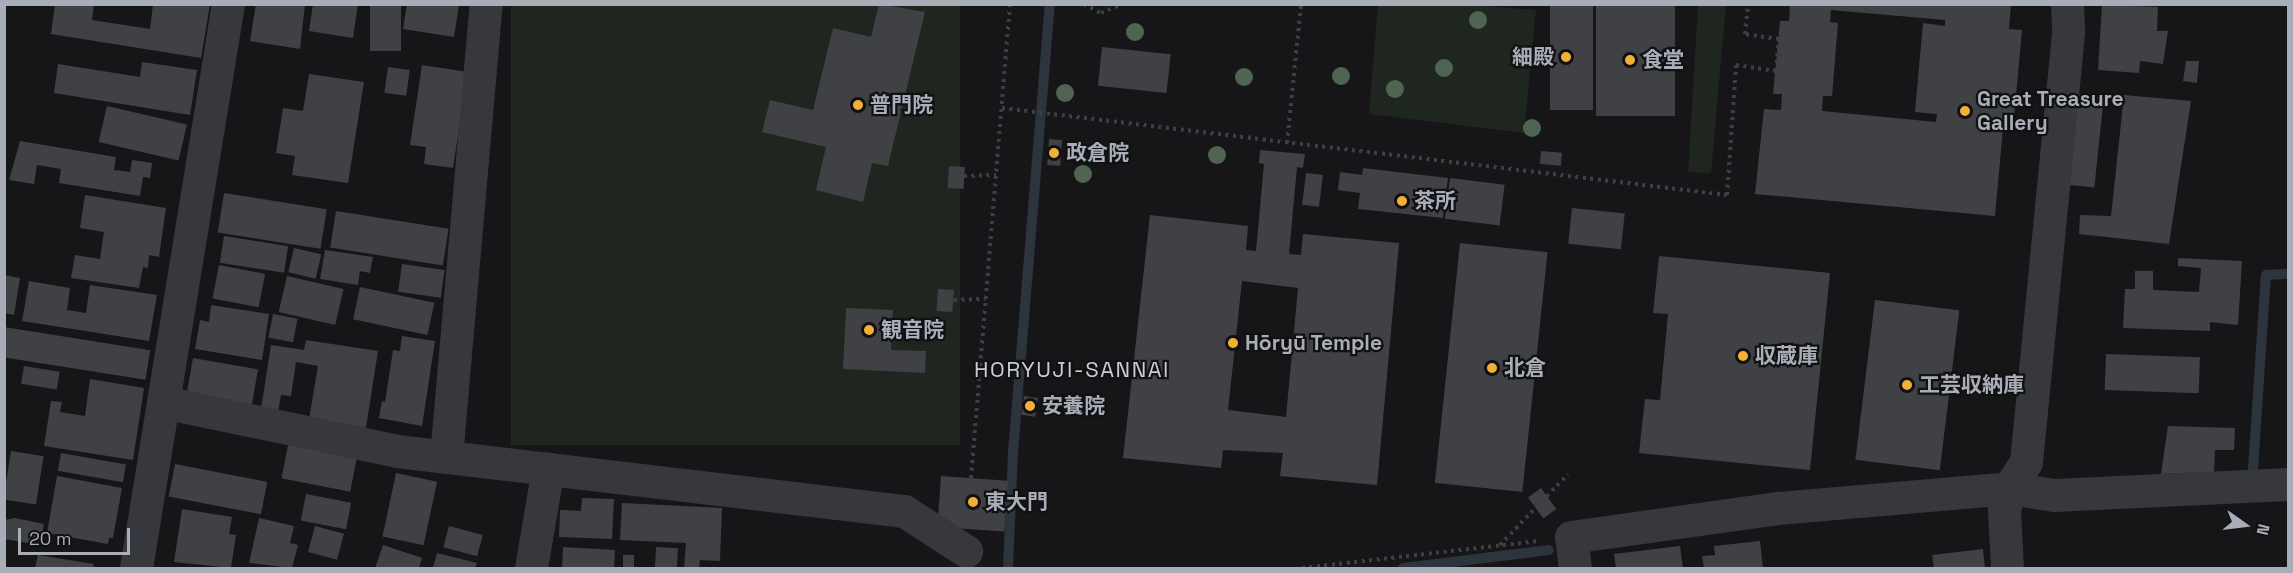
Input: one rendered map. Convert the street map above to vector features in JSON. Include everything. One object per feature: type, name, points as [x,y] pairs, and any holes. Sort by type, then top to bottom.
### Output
[{"type":"street","points":[[136,568],[228,4]]},
{"type":"street","points":[[446,457],[486,4]]},
{"type":"street","points":[[2007,568],[2004,511],[2009,488],[2026,462],[2068,30],[2067,4]]},
{"type":"street","points":[[164,402],[398,451],[904,511],[966,551]]},
{"type":"street","points":[[531,568],[548,468]]},
{"type":"street","points":[[1575,568],[1571,537],[1777,508],[2009,488],[2054,495],[2289,484]]},
{"type":"path","points":[[971,478],[1010,4]]},
{"type":"path","points":[[1084,4],[1101,13],[1122,4]]},
{"type":"path","points":[[1287,142],[1301,4]]},
{"type":"path","points":[[1002,108],[1727,195],[1736,65],[1776,71],[1779,39],[1745,34],[1748,4]]},
{"type":"path","points":[[964,176],[996,175]]},
{"type":"path","points":[[954,300],[986,299]]},
{"type":"path","points":[[1499,545],[1568,474]]},
{"type":"path","points":[[1302,568],[1318,568],[1571,537]]},
{"type":"shaded area","points":[[511,5],[960,5],[960,445],[511,445]]},
{"type":"shaded area","points":[[1378,5],[1474,5],[1536,10],[1524,133],[1369,114]]},
{"type":"shaded area","points":[[1698,5],[1726,5],[1711,173],[1688,172]]},
{"type":"building","points":[[55,4],[94,4],[92,20],[150,29],[153,4],[210,4],[201,58],[51,34]]},
{"type":"building","points":[[256,4],[305,4],[300,49],[250,41]]},
{"type":"building","points":[[313,4],[358,4],[353,38],[309,31]]},
{"type":"building","points":[[370,4],[401,4],[401,51],[370,51]]},
{"type":"building","points":[[407,4],[459,4],[454,37],[403,29]]},
{"type":"building","name":"普門院","points":[[879,4],[925,12],[888,166],[872,163],[863,202],[816,190],[826,147],[762,132],[770,100],[813,110],[833,28],[871,37]]},
{"type":"building","name":"細殿","points":[[1550,4],[1593,4],[1593,110],[1550,110]]},
{"type":"building","name":"食堂","points":[[1596,4],[1675,4],[1675,116],[1596,116]]},
{"type":"building","name":"Great Treasure Gallery","points":[[1790,4],[2011,4],[2009,29],[2022,30],[2013,128],[2003,128],[1995,216],[1755,194],[1764,109],[1781,110],[1782,94],[1773,94],[1780,21],[1789,21]],"holes":[[[1831,10],[1945,20],[1945,26],[1923,23],[1915,112],[1937,114],[1936,122],[1822,111],[1823,96],[1832,96],[1838,23],[1830,22]]]},
{"type":"building","points":[[2102,5],[2158,7],[2157,31],[2168,31],[2163,64],[2140,61],[2139,73],[2098,70]]},
{"type":"building","points":[[1102,47],[1171,54],[1167,93],[1098,86]]},
{"type":"building","points":[[2186,61],[2199,61],[2197,83],[2183,81]]},
{"type":"building","points":[[142,62],[197,70],[190,115],[54,93],[58,64],[140,77]]},
{"type":"building","points":[[422,65],[468,72],[453,168],[424,164],[426,147],[410,145]]},
{"type":"building","points":[[388,67],[410,70],[406,96],[384,93]]},
{"type":"building","points":[[309,74],[364,82],[348,183],[292,175],[295,156],[276,153],[283,108],[303,111]]},
{"type":"building","points":[[2076,94],[2104,97],[2094,187],[2066,185]]},
{"type":"building","points":[[2124,95],[2191,101],[2169,244],[2079,234],[2080,215],[2111,216]]},
{"type":"building","points":[[107,106],[187,124],[179,160],[99,142]]},
{"type":"building","name":"政倉院","points":[[1049,139],[1062,140],[1060,166],[1047,165]]},
{"type":"building","points":[[20,141],[116,157],[114,170],[130,172],[132,160],[152,163],[150,178],[143,177],[140,196],[59,183],[61,169],[37,165],[34,184],[9,180]]},
{"type":"building","points":[[1260,150],[1305,154],[1303,168],[1297,167],[1289,254],[1301,255],[1303,234],[1399,243],[1377,485],[1280,476],[1283,453],[1223,450],[1221,468],[1123,458],[1150,215],[1248,226],[1246,250],[1256,251],[1264,164],[1259,163]],"holes":[[[1242,281],[1298,288],[1286,417],[1228,410]]]},
{"type":"building","points":[[1541,151],[1562,153],[1561,166],[1540,164]]},
{"type":"building","points":[[949,166],[965,167],[963,189],[947,188]]},
{"type":"building","name":"茶所","points":[[1363,168],[1448,178],[1443,218],[1358,209],[1360,193],[1338,190],[1340,172],[1362,175]]},
{"type":"building","points":[[1306,173],[1323,175],[1319,207],[1302,205]]},
{"type":"building","points":[[1450,178],[1505,185],[1500,225],[1445,219]]},
{"type":"building","points":[[224,193],[327,209],[320,249],[218,233]]},
{"type":"building","points":[[85,195],[166,208],[159,257],[149,255],[148,268],[143,267],[139,288],[71,278],[75,255],[100,259],[104,232],[80,228]]},
{"type":"building","points":[[1572,208],[1625,214],[1621,249],[1568,244]]},
{"type":"building","points":[[336,211],[449,229],[443,265],[330,248]]},
{"type":"building","points":[[224,236],[288,246],[284,273],[220,263]]},
{"type":"building","name":"北倉","points":[[1460,243],[1548,252],[1522,492],[1435,483]]},
{"type":"building","points":[[294,248],[321,254],[316,279],[288,272]]},
{"type":"building","points":[[325,250],[373,257],[370,273],[360,271],[358,285],[320,279]]},
{"type":"building","name":"収蔵庫","points":[[1659,256],[1830,273],[1810,470],[1639,453],[1645,399],[1660,400],[1668,314],[1653,313]]},
{"type":"building","points":[[2178,258],[2242,261],[2238,325],[2210,322],[2210,331],[2123,328],[2125,289],[2135,289],[2135,271],[2153,271],[2153,290],[2199,292],[2201,268],[2178,266]]},
{"type":"building","points":[[402,264],[445,270],[441,298],[398,292]]},
{"type":"building","points":[[219,265],[265,274],[259,307],[213,298]]},
{"type":"building","points":[[4,275],[20,278],[14,315],[4,313]]},
{"type":"building","points":[[287,276],[344,289],[335,325],[279,312]]},
{"type":"building","points":[[29,281],[70,288],[67,310],[86,313],[90,285],[157,295],[149,341],[22,321]]},
{"type":"building","points":[[360,287],[434,303],[427,335],[353,319]]},
{"type":"building","points":[[938,289],[954,290],[952,312],[936,311]]},
{"type":"building","name":"工芸収納庫","points":[[1875,300],[1959,310],[1940,470],[1855,460]]},
{"type":"building","points":[[211,305],[269,314],[262,360],[195,349],[200,320],[209,322]]},
{"type":"building","name":"観音院","points":[[846,308],[893,310],[891,350],[926,351],[925,373],[843,369]]},
{"type":"building","points":[[273,314],[298,319],[293,342],[268,338]]},
{"type":"building","points":[[4,327],[150,350],[145,380],[4,357]]},
{"type":"building","points":[[402,336],[435,341],[422,426],[379,418],[382,401],[385,402],[393,350],[400,351]]},
{"type":"building","points":[[306,340],[378,351],[366,428],[309,419],[318,366],[296,362],[291,396],[281,395],[278,411],[261,409],[271,345],[304,350]]},
{"type":"building","points":[[2106,354],[2200,357],[2199,393],[2105,390]]},
{"type":"building","points":[[193,358],[258,369],[252,405],[187,393]]},
{"type":"building","points":[[24,366],[60,372],[57,389],[21,384]]},
{"type":"building","points":[[90,379],[144,388],[133,460],[44,446],[51,401],[62,402],[60,412],[85,416]]},
{"type":"building","name":"安養院","points":[[1024,396],[1038,398],[1035,417],[1021,415]]},
{"type":"building","points":[[2168,426],[2235,428],[2234,450],[2215,450],[2214,472],[2161,474]]},
{"type":"building","points":[[289,440],[358,453],[350,492],[282,478]]},
{"type":"building","points":[[11,451],[44,456],[36,505],[4,500]]},
{"type":"building","points":[[61,453],[126,464],[123,482],[58,471]]},
{"type":"building","points":[[175,464],[267,482],[261,514],[169,496]]},
{"type":"building","points":[[396,473],[437,482],[424,545],[382,537]]},
{"type":"building","points":[[57,476],[122,488],[113,538],[109,538],[108,544],[47,533]]},
{"type":"building","name":"東大門","points":[[941,476],[1008,481],[1004,532],[937,527]]},
{"type":"building","points":[[1541,488],[1556,509],[1543,518],[1528,497]]},
{"type":"building","points":[[306,494],[351,503],[346,529],[301,521]]},
{"type":"building","points":[[582,498],[614,499],[612,539],[559,537],[560,510],[581,511]]},
{"type":"building","points":[[622,503],[722,508],[720,561],[700,560],[699,568],[684,568],[686,543],[620,540]]},
{"type":"building","points":[[182,509],[232,517],[229,534],[236,535],[231,568],[174,562]]},
{"type":"building","points":[[15,518],[44,524],[40,545],[4,539],[4,520]]},
{"type":"building","points":[[259,518],[294,526],[290,543],[298,545],[292,568],[249,563]]},
{"type":"building","points":[[315,526],[344,534],[337,560],[308,552]]},
{"type":"building","points":[[449,526],[483,535],[477,556],[443,547]]},
{"type":"building","points":[[1760,541],[1763,568],[1704,568],[1702,556],[1715,555],[1714,546]]},
{"type":"building","points":[[383,545],[422,558],[419,568],[375,568]]},
{"type":"building","points":[[1680,546],[1683,568],[1616,568],[1614,554]]},
{"type":"building","points":[[563,547],[615,550],[614,568],[562,568]]},
{"type":"building","points":[[656,547],[678,548],[677,568],[655,568]]},
{"type":"building","points":[[1983,549],[1985,568],[1934,568],[1932,555]]},
{"type":"building","points":[[437,553],[477,563],[475,568],[433,568]]},
{"type":"building","points":[[38,555],[94,564],[93,568],[35,568]]},
{"type":"building","points":[[623,555],[634,555],[634,568],[623,568]]},
{"type":"waterway","points":[[1008,568],[1013,452],[1050,4]]},
{"type":"waterway","points":[[2253,469],[2266,275],[2288,274]]},
{"type":"waterway","points":[[1403,568],[1549,550]]},
{"type":"place","name":"細殿","points":[[1566,57]]},
{"type":"place","name":"食堂","points":[[1630,60]]},
{"type":"place","name":"普門院","points":[[858,105]]},
{"type":"place","name":"Great Treasure Gallery","points":[[1965,111]]},
{"type":"place","name":"政倉院","points":[[1054,153]]},
{"type":"place","name":"茶所","points":[[1402,201]]},
{"type":"place","name":"観音院","points":[[869,330]]},
{"type":"place","name":"Hōryū Temple","points":[[1233,343]]},
{"type":"place","name":"収蔵庫","points":[[1743,356]]},
{"type":"place","name":"北倉","points":[[1492,368]]},
{"type":"place","name":"工芸収納庫","points":[[1907,385]]},
{"type":"place","name":"安養院","points":[[1030,406]]},
{"type":"place","name":"東大門","points":[[973,502]]},
{"type":"district","name":"HORYUJI-SANNAI","points":[[1072,370]]}]
